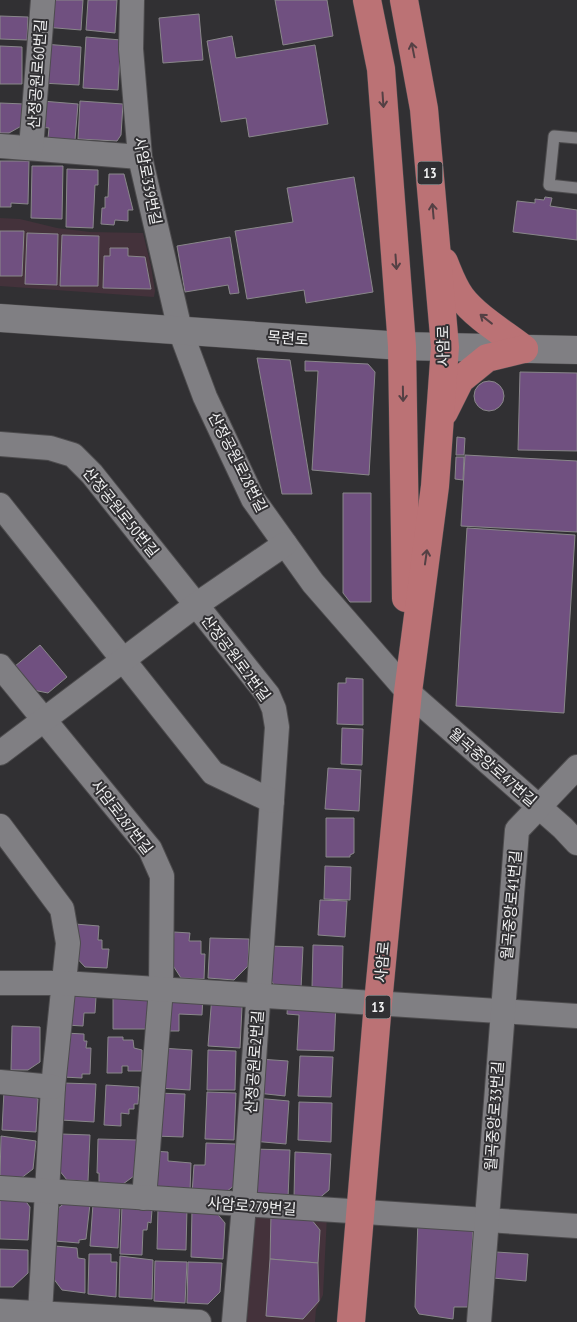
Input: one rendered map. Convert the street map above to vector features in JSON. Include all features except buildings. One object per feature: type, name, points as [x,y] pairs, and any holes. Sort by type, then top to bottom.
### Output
[{"type":"main road","name":"사암로","points":[[367,0],[381,69],[402,346],[408,692]]},
{"type":"main road","name":"사암로","points":[[351,1322],[378,1003],[408,692],[435,486],[445,347],[424,109],[404,0]]},
{"type":"main road","points":[[436,243],[454,286],[462,298],[475,311],[524,349]]},
{"type":"main road","name":"목련로","points":[[0,318],[402,346],[577,350]]},
{"type":"main road","points":[[440,418],[460,380],[487,358],[524,349]]},
{"type":"street","name":"산정공원로60번길","points":[[31,148],[42,0]]},
{"type":"street","name":"사암로339번길","points":[[132,0],[131,49],[140,156],[180,330]]},
{"type":"street","name":"산정공원로60번길","points":[[0,146],[140,156]]},
{"type":"street","name":"산정공원로28번길","points":[[180,330],[205,397],[253,499],[313,583],[408,692]]},
{"type":"street","name":"산정공원로50번길","points":[[0,444],[50,448],[73,455],[92,474],[196,605]]},
{"type":"street","points":[[0,504],[213,774],[272,801]]},
{"type":"street","points":[[0,753],[196,605],[285,544]]},
{"type":"street","name":"산정공원로2번길","points":[[196,605],[268,695],[274,709],[277,727],[244,1205],[234,1322]]},
{"type":"street","points":[[0,666],[44,719]]},
{"type":"street","name":"월곡중앙로47번길","points":[[408,692],[563,828],[577,843]]},
{"type":"street","name":"사암로287번길","points":[[44,719],[150,849],[162,876],[161,989]]},
{"type":"street","name":"월곡중앙로41번길","points":[[502,1011],[517,830],[577,767]]},
{"type":"street","points":[[0,826],[62,909],[68,943],[53,1087],[40,1313]]},
{"type":"street","points":[[0,983],[64,983],[577,1016]]},
{"type":"street","points":[[144,1198],[161,989]]},
{"type":"street","name":"월곡중앙로33번길","points":[[479,1322],[502,1011]]},
{"type":"street","points":[[0,1082],[53,1087]]},
{"type":"street","name":"사암로279번길","points":[[0,1188],[360,1213]]},
{"type":"street","points":[[360,1213],[577,1226]]},
{"type":"street","points":[[0,1311],[199,1322]]},
{"type":"lane","points":[[577,138],[554,136],[549,185],[577,188]]},
{"type":"shaded area","points":[[0,218],[20,219],[57,228],[90,232],[143,233],[151,266],[155,291],[154,297],[0,286]]},
{"type":"shaded area","points":[[254,1214],[327,1216],[323,1295],[316,1309],[315,1322],[247,1322]]}]
